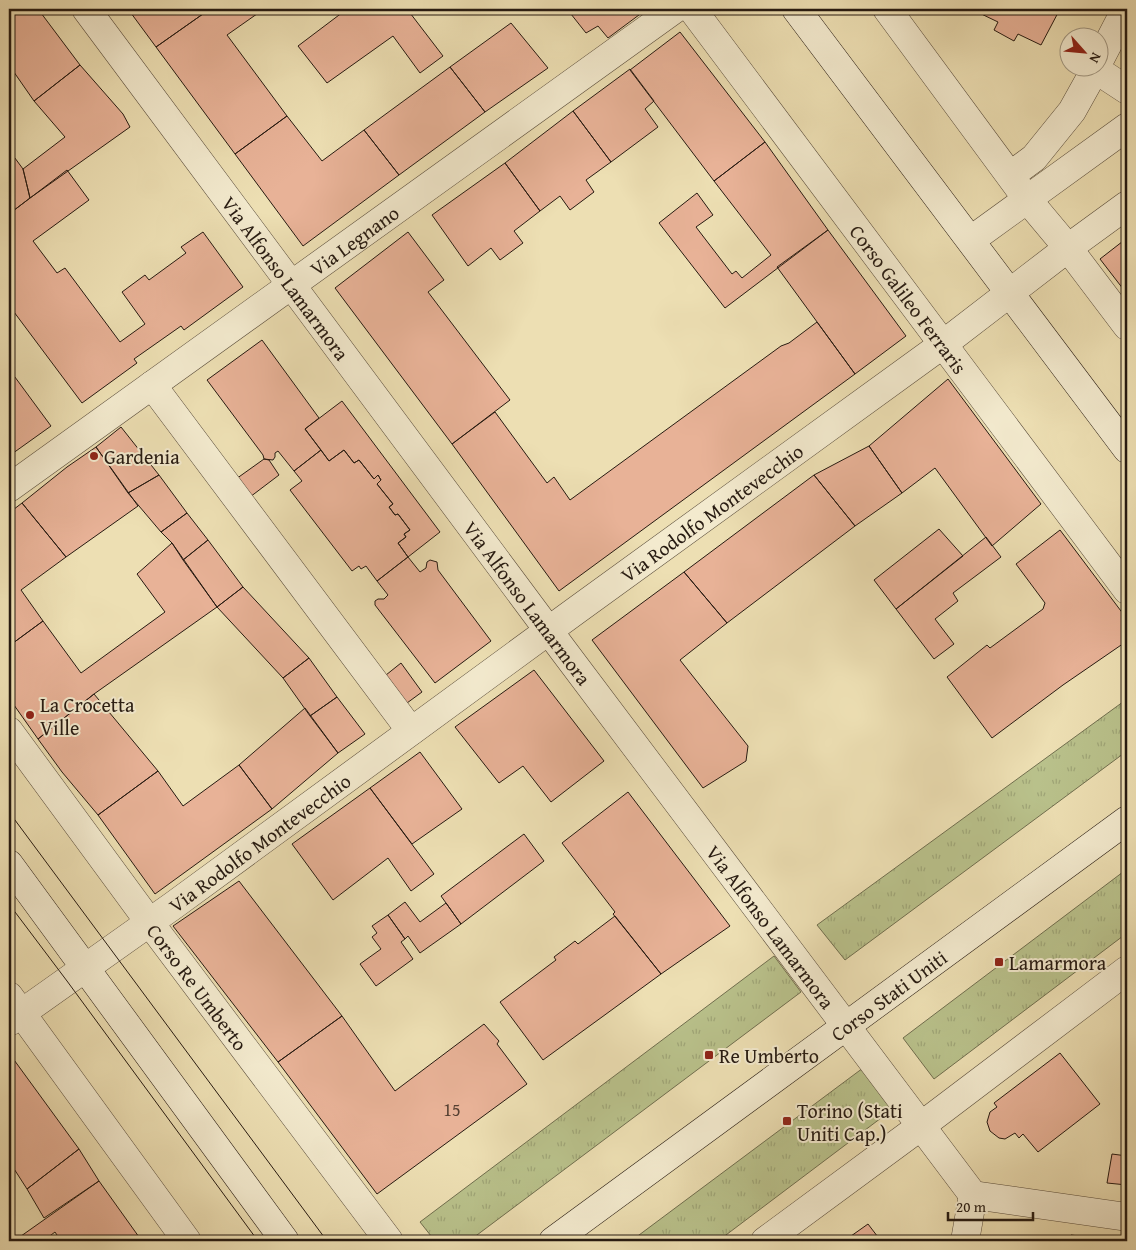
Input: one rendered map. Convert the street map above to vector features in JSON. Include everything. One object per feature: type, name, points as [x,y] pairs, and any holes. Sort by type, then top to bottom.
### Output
[{"type":"street","name":"Via Alfonso Lamarmora","points":[[86,9],[973,1195]]},
{"type":"street","name":"Via Legnano","points":[[9,488],[675,9]]},
{"type":"street","name":"Corso Galileo Ferraris","points":[[692,9],[1127,590]]},
{"type":"street","points":[[796,9],[1127,449]]},
{"type":"street","points":[[887,9],[1028,199],[1127,326]]},
{"type":"street","points":[[1108,44],[1126,9]]},
{"type":"street","points":[[1108,75],[1127,90]]},
{"type":"street","points":[[1011,175],[1034,158],[1072,111],[1090,78]]},
{"type":"street","points":[[971,240],[1127,127]]},
{"type":"street","name":"Via Rodolfo Montevecchio","points":[[13,1010],[84,969],[150,923],[942,345],[1127,205]]},
{"type":"street","points":[[152,384],[411,731]]},
{"type":"street","name":"Corso Re Umberto","points":[[9,731],[150,923],[389,1241]]},
{"type":"street","name":"Corso Stati Uniti","points":[[553,1241],[1127,820]]},
{"type":"street","points":[[9,864],[84,969],[285,1241]]},
{"type":"street","points":[[764,1241],[921,1126],[1127,970]]},
{"type":"street","points":[[13,1010],[187,1241]]},
{"type":"street","points":[[965,1241],[973,1195],[1127,1217]]},
{"type":"green space","points":[[1127,699],[1127,751],[845,960],[817,925]]},
{"type":"green space","points":[[1127,869],[1127,933],[934,1079],[903,1038]]},
{"type":"green space","points":[[774,956],[801,992],[469,1241],[435,1241],[420,1222]]},
{"type":"green space","points":[[863,1068],[893,1109],[718,1241],[631,1241]]},
{"type":"building","points":[[9,9],[38,9],[80,65],[34,101],[9,65]]},
{"type":"building","points":[[128,9],[210,9],[156,47]]},
{"type":"building","points":[[210,9],[264,9],[227,35],[287,116],[235,154],[156,47]]},
{"type":"building","points":[[347,9],[407,9],[443,56],[420,73],[393,36],[327,83],[298,46]]},
{"type":"building","points":[[567,9],[647,9],[608,38],[598,26],[586,33]]},
{"type":"building","points":[[971,9],[1060,9],[1041,45],[1018,34],[1014,41],[994,30],[998,22]]},
{"type":"building","points":[[511,23],[548,68],[485,112],[450,67]]},
{"type":"building","points":[[680,32],[765,142],[714,181],[630,70]]},
{"type":"building","points":[[80,65],[123,114],[130,127],[30,198],[23,169],[65,137],[34,101]]},
{"type":"building","points":[[450,67],[485,112],[399,175],[364,130]]},
{"type":"building","points":[[630,69],[654,101],[645,109],[658,127],[611,162],[573,111]]},
{"type":"building","points":[[573,111],[611,162],[586,180],[594,192],[570,210],[560,196],[540,211],[505,163]]},
{"type":"building","points":[[287,116],[322,161],[364,130],[399,175],[303,246],[235,154]]},
{"type":"building","points":[[765,142],[828,230],[725,308],[659,223],[697,193],[713,215],[696,227],[732,274],[736,271],[742,278],[771,255],[714,181]]},
{"type":"building","points":[[9,150],[23,169],[30,198],[9,214]]},
{"type":"building","points":[[505,163],[540,211],[514,231],[523,243],[500,260],[491,248],[468,266],[432,215]]},
{"type":"building","points":[[67,170],[89,200],[33,241],[57,273],[65,268],[120,342],[145,324],[122,292],[145,275],[149,280],[186,253],[181,247],[203,232],[243,287],[184,330],[181,326],[134,359],[137,363],[82,403],[11,308],[9,310],[9,214]]},
{"type":"building","points":[[828,230],[906,336],[855,374],[777,267]]},
{"type":"building","points":[[408,232],[444,280],[428,292],[510,400],[452,444],[335,288]]},
{"type":"building","points":[[1127,238],[1127,294],[1100,259]]},
{"type":"building","points":[[817,322],[855,374],[559,591],[452,444],[495,412],[547,483],[554,477],[570,500],[781,346],[789,343]]},
{"type":"building","points":[[262,340],[319,418],[305,429],[321,450],[294,471],[278,451],[275,453],[273,460],[264,459],[263,455],[207,380]]},
{"type":"building","points":[[9,369],[51,426],[9,456]]},
{"type":"building","points":[[948,379],[1041,504],[992,546],[935,468],[902,493],[869,446]]},
{"type":"building","points":[[342,401],[440,532],[408,557],[398,543],[406,537],[404,534],[410,530],[398,514],[395,515],[389,507],[393,504],[377,484],[381,480],[378,475],[374,479],[359,460],[354,463],[344,450],[329,461],[305,429]]},
{"type":"building","points":[[121,427],[159,475],[128,493],[96,447]]},
{"type":"building","points":[[869,446],[902,493],[855,526],[814,475]]},
{"type":"building","points":[[96,447],[138,506],[66,557],[22,503],[67,467]]},
{"type":"building","points":[[321,450],[329,461],[344,450],[354,463],[359,460],[374,479],[378,475],[381,480],[377,484],[393,504],[389,507],[395,515],[398,514],[410,530],[404,534],[406,537],[398,543],[408,557],[377,581],[366,566],[361,569],[359,566],[352,571],[290,490],[302,481],[294,471]]},
{"type":"building","points":[[264,459],[269,460],[279,475],[250,497],[236,479]]},
{"type":"building","points":[[159,475],[187,513],[161,532],[128,493]]},
{"type":"building","points":[[814,475],[855,526],[727,623],[684,572]]},
{"type":"building","points":[[22,503],[66,557],[21,590],[43,621],[9,646],[9,513]]},
{"type":"building","points":[[187,513],[208,540],[183,560],[172,543],[161,532]]},
{"type":"building","points":[[939,529],[963,556],[896,609],[874,580]]},
{"type":"building","points":[[1060,530],[1127,619],[1127,641],[1063,685],[992,738],[947,677],[987,645],[990,648],[1043,609],[1045,603],[1016,564]]},
{"type":"building","points":[[986,537],[1001,557],[953,593],[958,601],[935,619],[954,644],[934,659],[896,609]]},
{"type":"building","points":[[208,540],[243,587],[217,607],[183,560]]},
{"type":"building","points":[[172,543],[217,607],[94,694],[38,739],[9,698],[9,646],[43,621],[81,673],[165,612],[137,574]]},
{"type":"building","points":[[408,557],[420,572],[426,568],[427,562],[430,560],[437,562],[438,570],[491,641],[435,683],[375,605],[375,601],[384,599],[388,595],[377,581]]},
{"type":"building","points":[[684,572],[727,623],[680,660],[748,746],[746,761],[703,788],[592,640]]},
{"type":"building","points":[[243,587],[309,658],[283,678],[217,607]]},
{"type":"building","points":[[309,658],[337,697],[310,716],[283,678]]},
{"type":"building","points":[[401,663],[422,692],[407,703],[386,675]]},
{"type":"building","points":[[534,670],[604,761],[551,802],[523,766],[499,783],[455,727]]},
{"type":"building","points":[[94,694],[158,771],[98,815],[62,772],[38,739]]},
{"type":"building","points":[[337,697],[365,734],[338,753],[310,716]]},
{"type":"building","points":[[305,708],[338,753],[272,809],[239,765]]},
{"type":"building","points":[[420,752],[462,809],[412,844],[370,788]]},
{"type":"building","points":[[239,765],[272,809],[155,894],[98,815],[158,771],[183,806]]},
{"type":"building","points":[[370,788],[434,874],[411,891],[388,858],[333,900],[292,844]]},
{"type":"building","points":[[628,792],[730,926],[661,974],[613,914],[615,912],[562,843]]},
{"type":"building","points":[[524,834],[544,861],[461,924],[441,896]]},
{"type":"building","points":[[239,881],[342,1016],[278,1062],[173,926]]},
{"type":"building","points":[[405,902],[420,922],[446,903],[461,924],[420,953],[408,936],[405,939],[388,915]]},
{"type":"building","points":[[388,915],[405,939],[401,942],[413,959],[376,986],[360,964],[381,949],[372,937],[377,933],[372,926]]},
{"type":"building","points":[[615,916],[661,974],[543,1060],[500,1002],[556,960],[554,957],[575,941],[578,944]]},
{"type":"building","points":[[342,1016],[395,1091],[484,1024],[499,1041],[497,1044],[527,1084],[377,1194],[278,1062]]},
{"type":"building","points":[[9,1053],[79,1149],[27,1189],[9,1161]]},
{"type":"building","points":[[1060,1053],[1100,1104],[1038,1152],[1023,1134],[1019,1138],[1015,1133],[1005,1139],[999,1138],[990,1131],[987,1122],[990,1112],[997,1107],[994,1103]]},
{"type":"building","points":[[79,1149],[99,1181],[44,1218],[27,1189]]},
{"type":"building","points":[[1112,1154],[1127,1156],[1127,1185],[1107,1183]]},
{"type":"building","points":[[99,1181],[139,1237],[133,1241],[61,1241],[55,1232],[43,1241],[14,1241]]},
{"type":"building","points":[[868,1224],[881,1241],[844,1241]]},
{"type":"building","points":[[1071,1235],[1117,1241],[1071,1241]]},
{"type":"tram line","points":[[9,812],[327,1241]]},
{"type":"tram line","points":[[9,904],[258,1241]]},
{"type":"place","name":"Gardenia","points":[[94,456]]},
{"type":"place","name":"La Crocetta Ville","points":[[30,715]]},
{"type":"place","name":"Lamarmora","points":[[999,962]]},
{"type":"place","name":"Re Umberto","points":[[709,1055]]},
{"type":"place","name":"Torino (Stati Uniti Cap.)","points":[[787,1121]]}]
